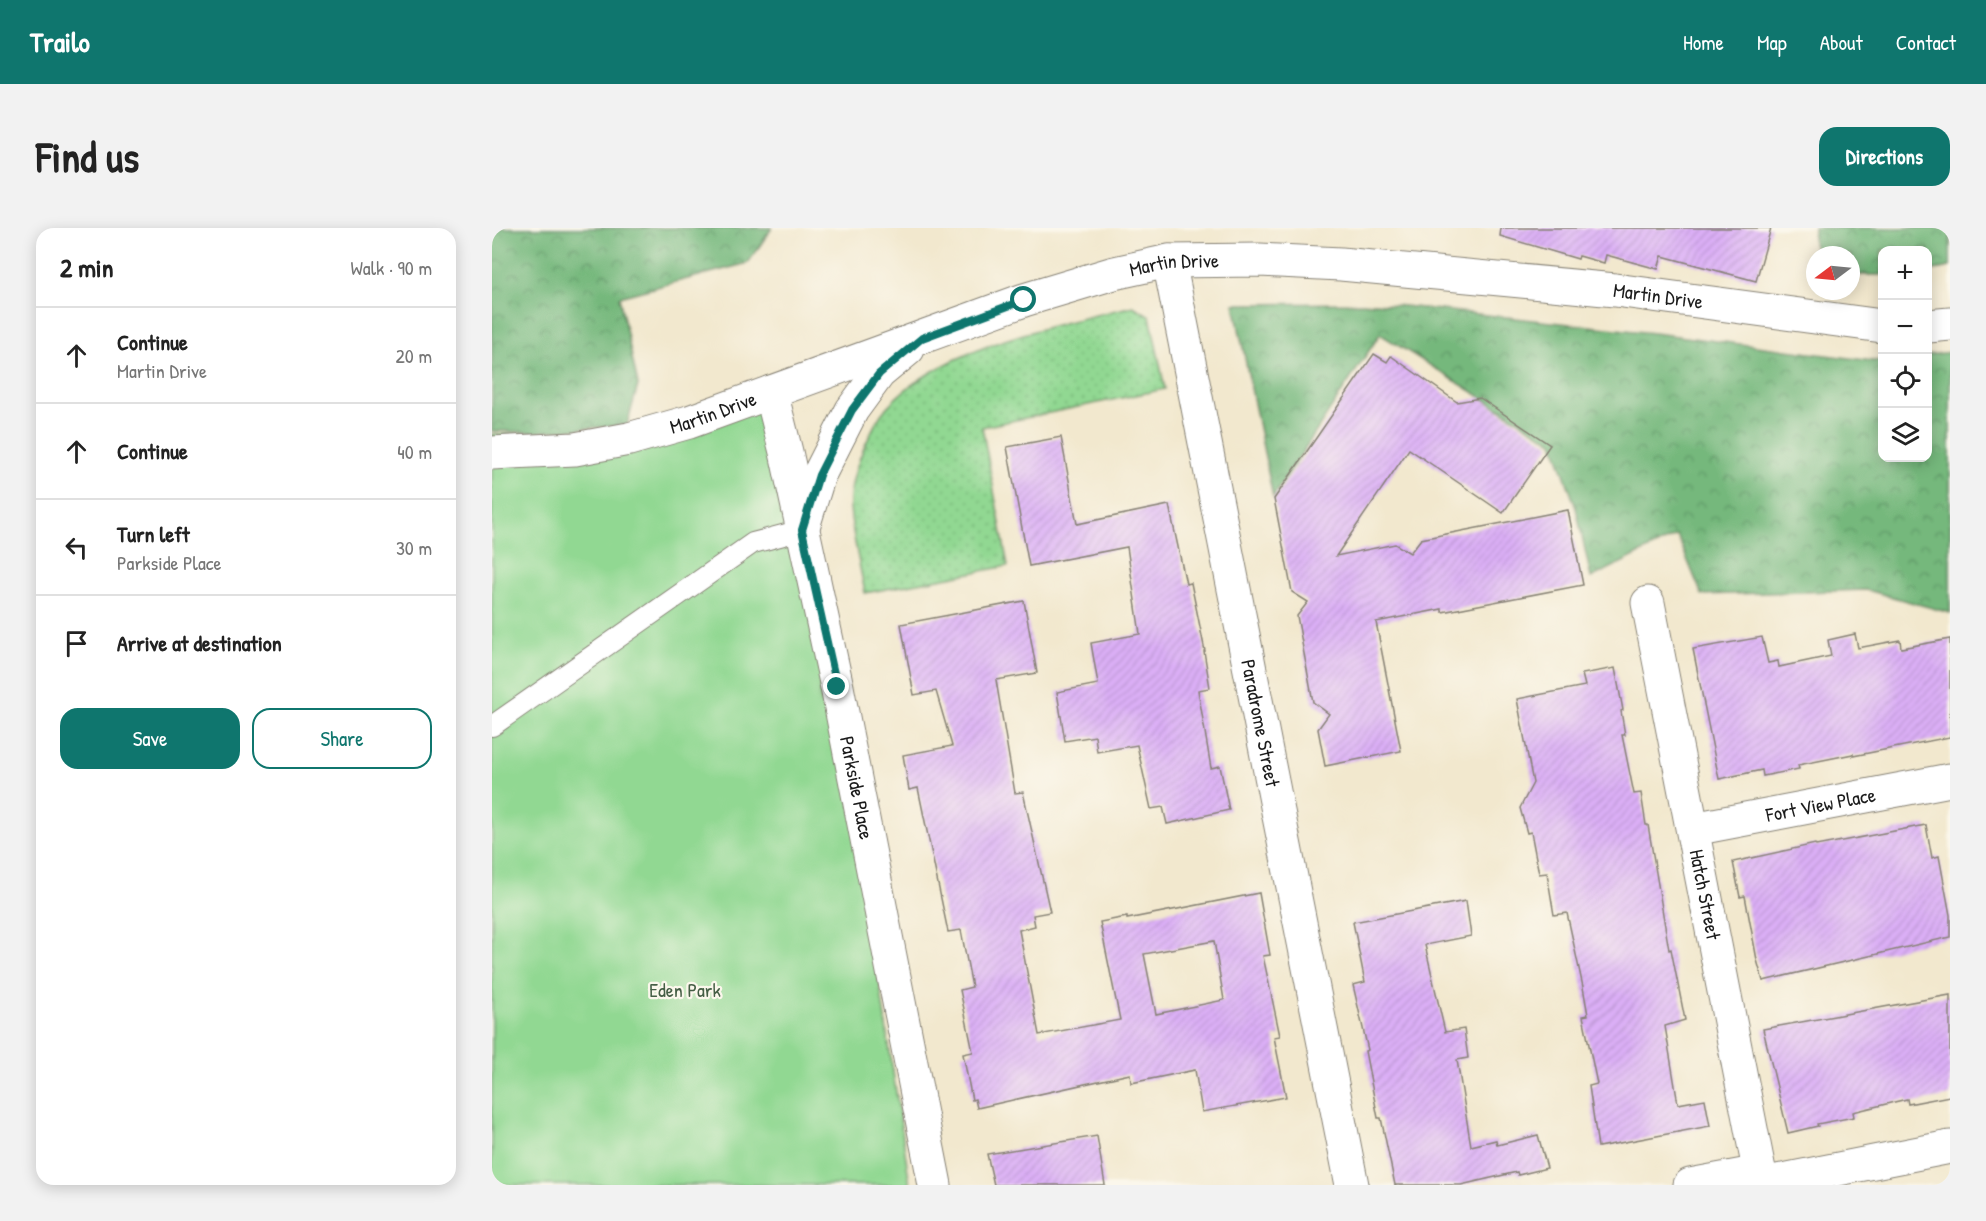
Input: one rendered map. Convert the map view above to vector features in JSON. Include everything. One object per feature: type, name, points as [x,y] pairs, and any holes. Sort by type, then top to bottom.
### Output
[{"type":"street","name":"Martin Drive","points":[[492,453],[575,448],[629,439],[689,422],[1024,300],[1104,276],[1169,261],[1260,260],[1353,265],[1615,290],[1878,326]]},
{"type":"street","name":"Paradrome Street","points":[[1169,261],[1352,1185]]},
{"type":"street","points":[[1932,326],[1950,324]]},
{"type":"street","points":[[802,530],[819,475],[852,410],[879,374],[922,338]]},
{"type":"street","name":"Parkside Place","points":[[771,392],[837,687],[934,1185]]},
{"type":"street","name":"Hatch Street","points":[[1648,603],[1761,1180]]},
{"type":"street","name":"Fort View Place","points":[[1693,829],[1950,780]]},
{"type":"street","points":[[1690,1185],[1761,1180],[1950,1147]]},
{"type":"lane","points":[[492,726],[753,543],[802,530]]},
{"type":"green space","points":[[492,228],[772,228],[748,263],[619,297],[638,385],[627,425],[535,432],[492,431]]},
{"type":"green space","points":[[1814,228],[1950,228],[1950,267],[1932,270],[1932,246],[1878,246],[1878,275],[1860,275],[1860,246],[1814,246]]},
{"type":"green space","points":[[1376,303],[1654,333],[1878,360],[1878,462],[1932,462],[1932,354],[1950,352],[1950,613],[1867,590],[1702,595],[1677,535],[1591,578],[1576,508],[1553,442],[1380,334],[1273,497],[1234,304]]},
{"type":"green space","points":[[1133,306],[1150,316],[1165,389],[982,427],[1008,566],[865,593],[852,529],[851,493],[863,450],[876,422],[887,407],[910,386],[937,369],[968,354],[1036,330]]},
{"type":"green space","name":"Eden Park","points":[[771,392],[830,653],[910,1185],[492,1185],[492,434],[605,435]]},
{"type":"building","points":[[1501,228],[1771,228],[1756,281],[1662,256],[1658,269],[1606,255],[1604,263],[1579,256],[1578,259],[1500,236]]},
{"type":"building","points":[[1374,354],[1387,362],[1391,356],[1457,402],[1480,398],[1550,445],[1503,513],[1409,449],[1336,556],[1395,544],[1410,553],[1421,539],[1568,510],[1583,585],[1376,622],[1401,751],[1325,766],[1318,729],[1329,714],[1313,702],[1297,616],[1308,602],[1292,592],[1274,499]]},
{"type":"building","points":[[1061,437],[1077,524],[1169,505],[1186,584],[1191,583],[1205,651],[1210,688],[1198,690],[1211,768],[1220,766],[1229,810],[1167,824],[1163,807],[1151,809],[1137,745],[1097,752],[1095,736],[1065,741],[1057,692],[1098,684],[1091,643],[1140,634],[1127,547],[1029,566],[1007,447]]},
{"type":"building","points":[[1024,601],[1037,673],[996,680],[1015,793],[1023,792],[1050,912],[1033,915],[1035,926],[1019,930],[1039,1035],[1120,1020],[1100,922],[1127,917],[1127,919],[1259,893],[1270,955],[1263,956],[1280,1036],[1274,1037],[1286,1097],[1202,1112],[1195,1070],[1131,1083],[1130,1074],[977,1108],[975,1099],[972,1100],[963,1054],[973,1052],[960,990],[972,987],[961,930],[948,932],[918,788],[909,790],[903,755],[952,746],[936,691],[914,695],[901,624]],"holes":[[[1214,941],[1224,1000],[1156,1014],[1144,954]]]},
{"type":"building","points":[[1855,634],[1858,648],[1900,640],[1901,648],[1950,639],[1950,737],[1798,765],[1799,769],[1763,776],[1762,770],[1719,779],[1693,649],[1762,637],[1768,663],[1778,661],[1779,667],[1831,656],[1828,640]]},
{"type":"building","points":[[1615,668],[1623,710],[1621,711],[1625,735],[1622,735],[1634,794],[1641,793],[1669,950],[1671,949],[1685,1020],[1665,1026],[1678,1104],[1705,1099],[1710,1126],[1598,1147],[1589,1086],[1597,1084],[1583,1016],[1588,1015],[1567,913],[1554,915],[1547,873],[1539,874],[1531,832],[1527,833],[1520,808],[1533,783],[1517,699],[1585,686],[1582,674]]},
{"type":"building","points":[[1926,825],[1932,858],[1939,856],[1950,915],[1950,937],[1763,981],[1745,896],[1740,897],[1733,862],[1815,844],[1816,846]]},
{"type":"building","points":[[1466,901],[1471,936],[1425,945],[1445,1032],[1464,1029],[1468,1058],[1457,1060],[1471,1146],[1496,1140],[1497,1145],[1538,1135],[1547,1168],[1518,1175],[1517,1172],[1461,1185],[1395,1185],[1381,1118],[1378,1118],[1365,1051],[1368,1050],[1353,985],[1365,982],[1353,922]]},
{"type":"building","points":[[1950,995],[1950,1096],[1908,1104],[1907,1099],[1853,1112],[1854,1117],[1817,1124],[1818,1126],[1788,1133],[1763,1029]]},
{"type":"building","points":[[1097,1136],[1105,1185],[994,1185],[987,1154]]},
{"type":"route","points":[[837,687],[802,530],[819,475],[852,410],[879,374],[922,338],[1024,300]]}]
